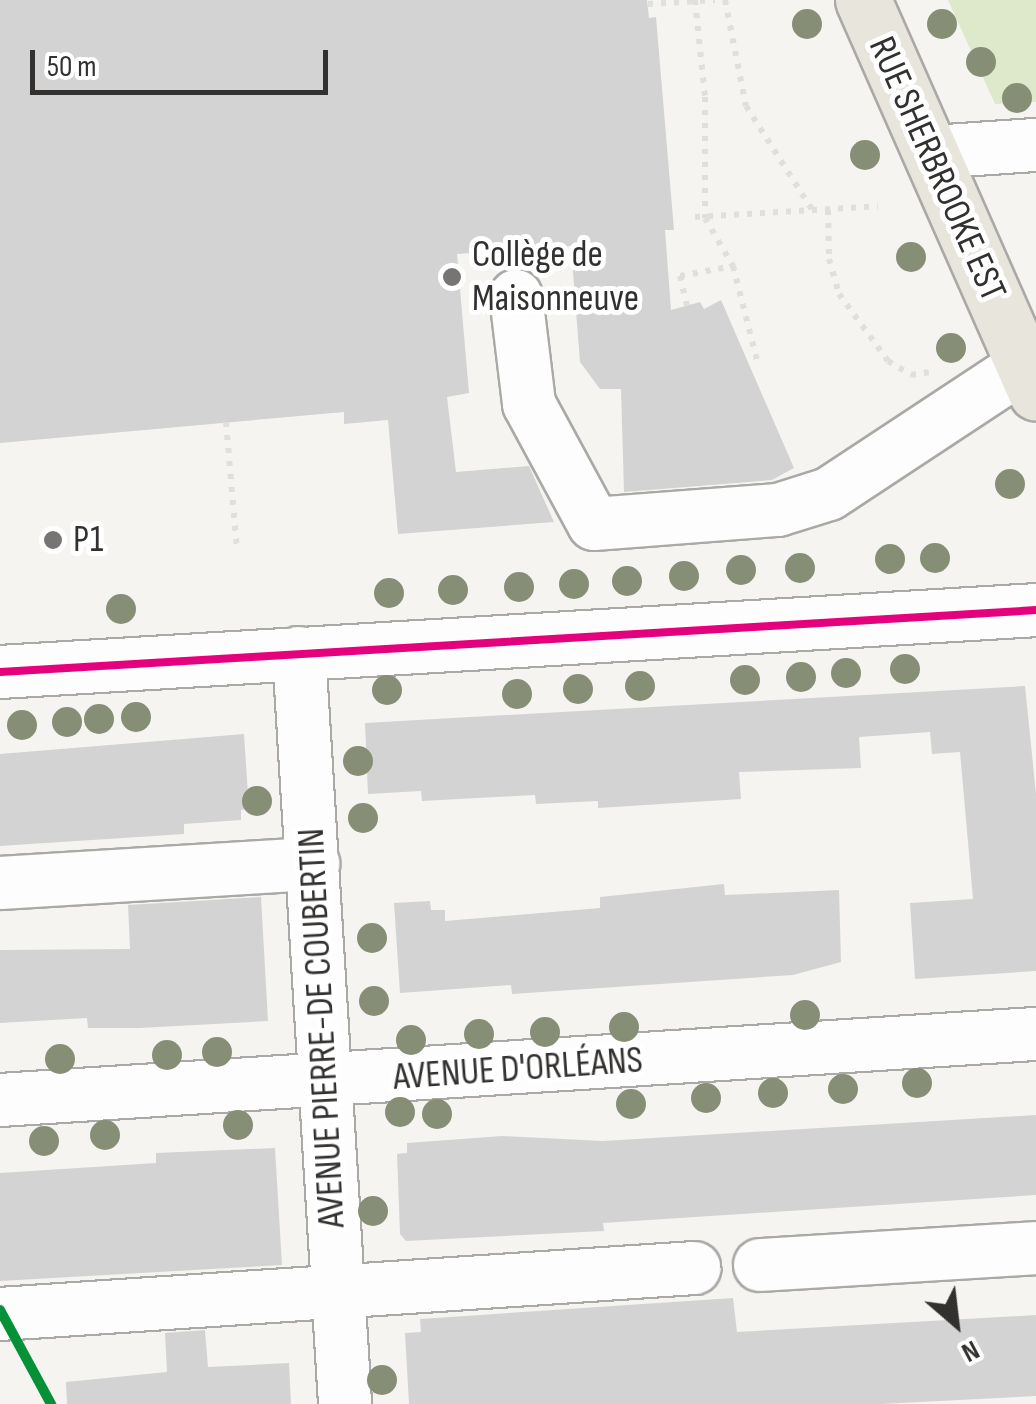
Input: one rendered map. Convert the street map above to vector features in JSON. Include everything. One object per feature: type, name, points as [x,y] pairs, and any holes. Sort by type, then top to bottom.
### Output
[{"type":"main road","name":"RUE SHERBROOKE EST","points":[[862,0],[1030,379]]},
{"type":"street","points":[[932,152],[1036,145]]},
{"type":"street","points":[[516,296],[529,404],[594,524],[778,510],[829,494],[1030,379]]},
{"type":"street","points":[[0,672],[1036,610]]},
{"type":"street","name":"AVENUE PIERRE-DE COUBERTIN","points":[[299,653],[345,1404]]},
{"type":"street","points":[[0,883],[313,864]]},
{"type":"street","name":"AVENUE D'ORLÉANS","points":[[0,1100],[1036,1034]]},
{"type":"street","points":[[760,1266],[1036,1248]]},
{"type":"street","points":[[0,1314],[694,1268]]},
{"type":"path","points":[[648,4],[714,0]]},
{"type":"path","points":[[725,0],[746,106],[814,210]]},
{"type":"path","points":[[695,1],[705,97],[705,218],[733,266],[758,364]]},
{"type":"path","points":[[694,217],[878,206]]},
{"type":"path","points":[[828,210],[829,259],[840,294],[888,361],[903,370]]},
{"type":"path","points":[[686,306],[680,276],[733,266]]},
{"type":"path","points":[[226,422],[237,550]]},
{"type":"green space","points":[[948,0],[1036,0],[1036,102],[995,104]]},
{"type":"building","points":[[0,0],[647,0],[649,18],[656,17],[674,230],[665,230],[671,310],[700,302],[704,309],[721,300],[794,468],[772,480],[624,492],[621,389],[600,389],[580,362],[571,246],[457,254],[469,393],[447,397],[456,472],[529,466],[554,522],[398,534],[388,420],[344,424],[344,412],[0,443]]},
{"type":"building","points":[[1025,686],[1036,794],[1036,971],[915,979],[910,903],[973,899],[960,752],[932,754],[930,732],[859,737],[861,768],[739,772],[741,799],[598,808],[598,801],[536,804],[535,795],[422,801],[421,791],[368,794],[365,723]]},
{"type":"building","points":[[244,734],[249,809],[241,810],[241,820],[184,824],[184,834],[0,846],[0,754]]},
{"type":"building","points":[[724,884],[725,895],[839,890],[841,962],[793,975],[512,994],[511,985],[400,993],[394,903],[430,901],[431,910],[445,910],[445,921],[600,908],[600,897]]},
{"type":"building","points":[[261,897],[268,1021],[140,1028],[88,1028],[87,1018],[0,1023],[0,950],[130,949],[128,905]]},
{"type":"building","points":[[1036,1115],[1036,1195],[603,1223],[604,1231],[406,1241],[400,1234],[397,1154],[407,1153],[407,1143],[502,1136],[603,1141]]},
{"type":"building","points":[[275,1148],[282,1265],[0,1281],[0,1173],[156,1163],[156,1153]]},
{"type":"building","points":[[733,1298],[737,1332],[1036,1315],[1036,1396],[882,1404],[409,1404],[405,1333],[421,1332],[420,1319]]},
{"type":"building","points":[[205,1330],[208,1367],[289,1363],[291,1404],[67,1404],[66,1382],[167,1372],[165,1333]]},
{"type":"transit line","points":[[0,672],[1036,610]]},
{"type":"transit line","points":[[0,1310],[51,1404]]},
{"type":"place","name":"Collège de Maisonneuve","points":[[452,277]]},
{"type":"place","name":"P1","points":[[53,540]]}]
